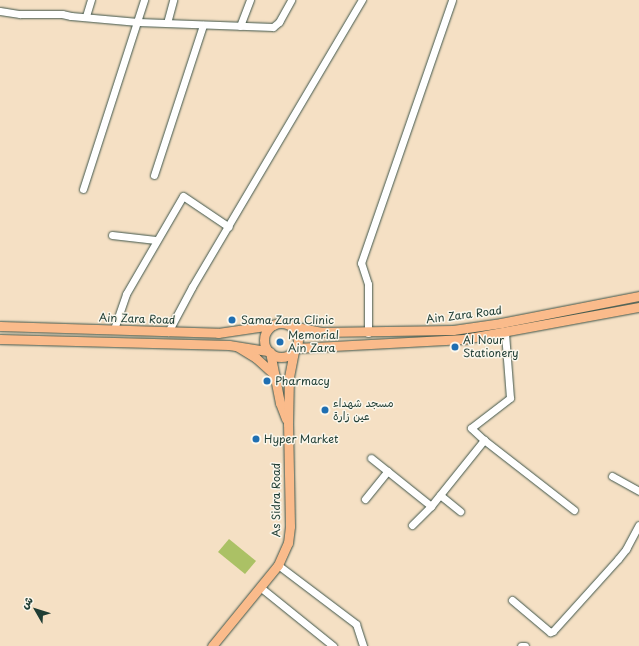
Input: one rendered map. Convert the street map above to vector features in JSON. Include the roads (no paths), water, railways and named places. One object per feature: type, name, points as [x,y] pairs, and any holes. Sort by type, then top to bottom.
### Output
[{"type":"main road","name":"Ain Zara Road","points":[[291,326],[313,332],[368,333],[436,331],[469,328],[639,296]]},
{"type":"main road","name":"Ain Zara Road","points":[[295,349],[314,346],[436,342],[505,333],[639,307]]},
{"type":"main road","points":[[0,338],[235,346],[249,347],[269,352],[280,357],[288,356],[295,349],[297,336],[291,326],[284,323],[272,325],[264,337],[265,346],[269,352],[275,374],[280,403],[288,424]]},
{"type":"main road","name":"Ain Zara Road","points":[[0,326],[218,333],[272,325]]},
{"type":"main road","points":[[246,330],[251,337],[249,347]]},
{"type":"main road","points":[[313,332],[310,337],[314,346]]},
{"type":"main road","points":[[235,346],[256,358],[275,374]]},
{"type":"main road","name":"As Sidra Road","points":[[212,646],[278,565],[287,548],[290,526],[288,424],[289,376],[295,349]]},
{"type":"street","points":[[86,16],[91,0]]},
{"type":"street","points":[[83,189],[144,0]]},
{"type":"street","points":[[167,23],[174,0]]},
{"type":"street","points":[[240,26],[250,0]]},
{"type":"street","points":[[0,11],[20,14],[62,14],[138,22],[274,26],[291,0]]},
{"type":"street","points":[[168,332],[192,287],[362,0]]},
{"type":"street","points":[[368,333],[368,284],[361,264],[452,0]]},
{"type":"street","points":[[154,175],[203,25]]},
{"type":"street","points":[[114,330],[126,294],[156,240],[183,196],[228,227]]},
{"type":"street","points":[[112,235],[156,240]]},
{"type":"street","points":[[505,333],[510,398],[471,427],[484,440],[574,510]]},
{"type":"street","points":[[412,525],[431,506],[484,440]]},
{"type":"street","points":[[371,458],[431,506]]},
{"type":"street","points":[[365,499],[388,471]]},
{"type":"street","points":[[612,476],[639,491]]},
{"type":"street","points":[[440,495],[460,511]]},
{"type":"street","points":[[512,600],[550,632],[553,631],[618,559],[626,549],[639,525]]},
{"type":"street","points":[[278,565],[356,624],[363,646]]},
{"type":"street","points":[[260,588],[333,646]]},
{"type":"place","name":"Sama Zara Clinic","points":[[232,320]]},
{"type":"place","name":"Memorial Ain Zara","points":[[280,342]]},
{"type":"place","name":"Al Nour Stationery","points":[[455,347]]},
{"type":"place","name":"Pharmacy","points":[[267,381]]},
{"type":"place","name":"مسجد شهداء عين زارة","points":[[325,410]]},
{"type":"place","name":"Hyper Market","points":[[256,439]]}]
